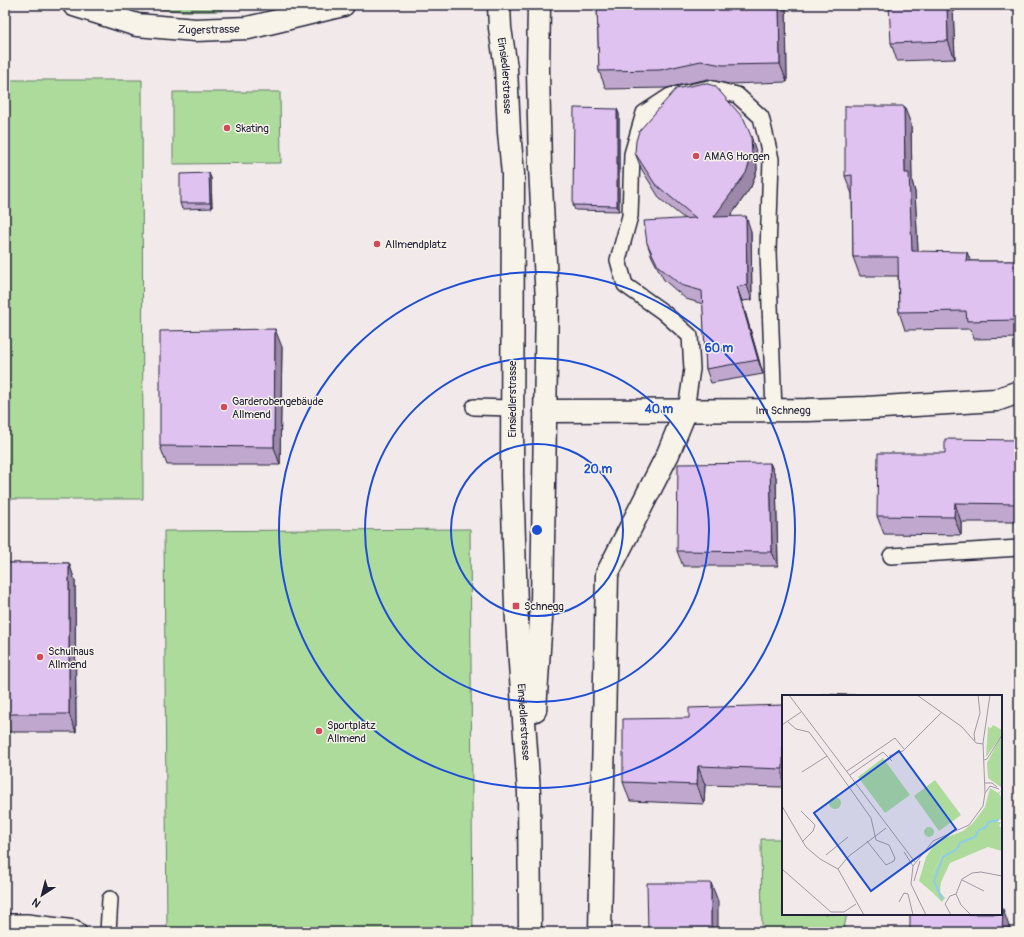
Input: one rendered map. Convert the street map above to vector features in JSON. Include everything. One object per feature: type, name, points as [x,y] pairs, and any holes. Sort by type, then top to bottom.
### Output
[{"type":"main road","name":"Zugerstrasse","points":[[74,5],[136,25],[195,30],[248,28],[343,5]]},
{"type":"main road","name":"Einsiedlerstrasse","points":[[499,5],[500,28],[506,68],[509,132],[513,174],[512,476],[516,606],[529,793],[530,932]]},
{"type":"main road","name":"Einsiedlerstrasse","points":[[529,793],[542,603],[545,478],[547,301],[540,167],[538,7]]},
{"type":"main road","name":"Im Schnegg","points":[[512,408],[545,411],[867,408],[996,400],[1019,392]]},
{"type":"main road","points":[[600,932],[607,574],[668,454],[686,410]]},
{"type":"lane","points":[[686,410],[692,369],[690,336],[663,312],[625,285],[618,260],[630,216],[632,154],[644,113],[670,96],[708,88],[737,95],[761,117],[771,159],[768,252],[774,410]]},
{"type":"lane","points":[[474,407],[512,408]]},
{"type":"lane","points":[[891,556],[1019,548]]},
{"type":"lane","points":[[108,932],[110,899]]},
{"type":"lane","points":[[5,922],[28,922],[75,928],[79,932]]},
{"type":"green space","points":[[138,5],[223,5],[222,11],[180,11]]},
{"type":"green space","points":[[5,80],[142,80],[143,499],[5,499]]},
{"type":"green space","name":"Skating","points":[[173,92],[280,92],[281,163],[173,164]]},
{"type":"green space","name":"Sportplatz Allmend","points":[[470,529],[473,932],[167,932],[164,531]]},
{"type":"green space","points":[[761,839],[782,839],[782,915],[847,915],[843,932],[762,932]]},
{"type":"building","points":[[597,5],[779,5],[780,64],[722,65],[701,61],[660,70],[599,71]]},
{"type":"building","points":[[889,5],[947,5],[948,41],[891,43]]},
{"type":"building","points":[[704,83],[715,86],[744,119],[751,136],[752,155],[746,173],[714,217],[746,216],[747,285],[737,287],[758,360],[706,369],[702,291],[681,285],[658,266],[647,243],[644,221],[696,218],[655,184],[635,153],[639,131],[676,89]]},
{"type":"building","points":[[845,106],[904,106],[905,173],[909,173],[912,251],[967,252],[966,261],[1019,261],[1019,320],[967,321],[966,311],[899,312],[898,257],[853,257],[852,175],[845,176]]},
{"type":"building","points":[[574,108],[617,109],[617,206],[573,205]]},
{"type":"building","points":[[209,173],[210,203],[180,203],[180,174]]},
{"type":"building","name":"Garderobengebäude Allmend","points":[[275,329],[274,447],[160,446],[160,331]]},
{"type":"building","points":[[945,439],[1019,440],[1019,504],[955,503],[954,517],[877,516],[878,453],[945,453]]},
{"type":"building","points":[[770,463],[772,552],[677,551],[678,464]]},
{"type":"building","name":"Schulhaus Allmend","points":[[5,563],[69,563],[69,714],[5,714]]},
{"type":"building","points":[[821,694],[853,695],[822,695]]},
{"type":"building","points":[[782,705],[782,769],[698,766],[697,785],[623,782],[623,719],[689,718],[689,708]]},
{"type":"building","points":[[647,883],[711,883],[711,932],[648,932]]},
{"type":"building","points":[[1003,909],[1002,932],[910,932],[910,915],[1002,915]]},
{"type":"place","name":"Skating","points":[[227,128]]},
{"type":"place","name":"AMAG Horgen","points":[[696,156]]},
{"type":"place","name":"Allmendplatz","points":[[377,244]]},
{"type":"place","name":"Garderobengebäude Allmend","points":[[224,407]]},
{"type":"place","name":"Schnegg","points":[[516,606]]},
{"type":"place","name":"Schulhaus Allmend","points":[[40,657]]},
{"type":"place","name":"Sportplatz Allmend","points":[[319,731]]}]
